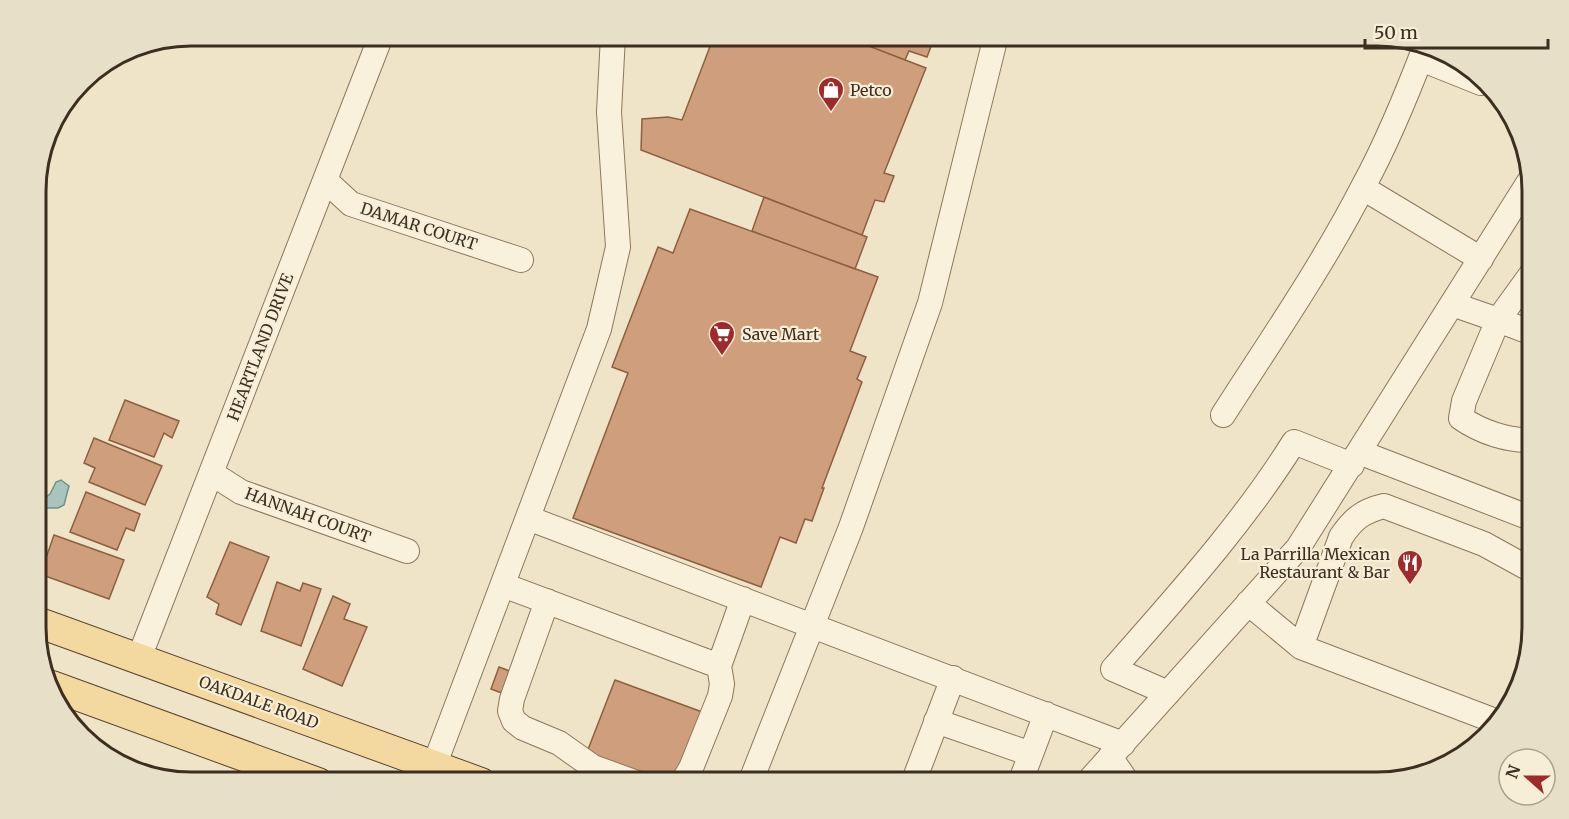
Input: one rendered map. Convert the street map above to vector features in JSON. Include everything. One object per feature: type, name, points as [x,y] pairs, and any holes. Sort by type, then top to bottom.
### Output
[{"type":"main road","name":"OAKDALE ROAD","points":[[46,625],[451,772]]},
{"type":"main road","points":[[60,689],[288,772]]},
{"type":"street","name":"HEARTLAND DRIVE","points":[[139,658],[377,46]]},
{"type":"street","points":[[434,766],[599,329],[618,247],[609,112],[612,46]]},
{"type":"street","points":[[754,772],[851,527],[930,303],[994,46]]},
{"type":"street","points":[[1223,415],[1320,262],[1363,188],[1423,54]]},
{"type":"street","points":[[1432,57],[1458,71]]},
{"type":"street","name":"DAMAR COURT","points":[[325,180],[351,204],[521,260]]},
{"type":"street","points":[[1363,188],[1481,259]]},
{"type":"street","points":[[1097,772],[1298,548],[1522,193]]},
{"type":"street","points":[[1522,287],[1498,320],[1464,401],[1461,418],[1472,425],[1504,437],[1522,441]]},
{"type":"street","points":[[1452,304],[1522,329]]},
{"type":"street","points":[[1168,693],[1113,669],[1223,544],[1269,483],[1294,442],[1355,459],[1522,515]]},
{"type":"street","name":"HANNAH COURT","points":[[211,473],[241,492],[407,551]]},
{"type":"street","points":[[1301,647],[1341,537],[1352,521],[1368,510],[1384,506],[1484,544],[1501,552],[1522,567]]},
{"type":"street","points":[[528,518],[1046,714],[1116,750],[1124,772]]},
{"type":"street","points":[[503,585],[719,666]]},
{"type":"street","points":[[689,772],[720,696],[722,684],[719,666],[743,599]]},
{"type":"street","points":[[547,601],[512,699],[510,711],[514,721],[523,728],[559,743],[593,767],[607,772]]},
{"type":"street","points":[[1248,603],[1301,647],[1489,719]]},
{"type":"street","points":[[917,772],[953,678]]},
{"type":"street","points":[[1024,772],[1046,714]]},
{"type":"street","points":[[936,721],[1031,754]]},
{"type":"water","points":[[61,480],[69,486],[64,505],[58,508],[46,508],[46,497],[56,482]]},
{"type":"building","points":[[710,46],[869,46],[926,68],[884,173],[894,176],[884,202],[875,200],[862,235],[641,150],[642,119],[668,117],[682,120]]},
{"type":"building","points":[[869,46],[931,46],[927,57],[909,51],[905,60]]},
{"type":"building","points":[[764,197],[867,237],[855,269],[752,231]]},
{"type":"building","points":[[690,209],[878,277],[850,351],[866,357],[857,379],[862,382],[812,521],[805,519],[796,543],[780,537],[761,587],[573,518],[628,373],[612,367],[658,247],[673,253]]},
{"type":"building","points":[[125,400],[179,421],[172,438],[164,433],[154,457],[109,440]]},
{"type":"building","points":[[94,438],[162,466],[145,505],[89,482],[95,468],[84,463]]},
{"type":"building","points":[[86,492],[140,514],[134,531],[126,528],[117,550],[70,532]]},
{"type":"building","points":[[54,535],[124,560],[109,599],[46,576],[46,558]]},
{"type":"building","points":[[230,542],[269,557],[241,625],[216,614],[219,604],[207,597]]},
{"type":"building","points":[[277,582],[300,591],[303,583],[321,589],[301,646],[261,631]]},
{"type":"building","points":[[333,596],[350,604],[344,619],[367,627],[342,686],[303,669]]},
{"type":"building","points":[[499,667],[515,673],[507,695],[491,689]]},
{"type":"building","points":[[615,680],[705,713],[681,772],[635,772],[587,752]]},
{"type":"place","name":"Petco","points":[[831,113]]},
{"type":"place","name":"Save Mart","points":[[722,357]]},
{"type":"place","name":"La Parrilla Mexican Restaurant & Bar","points":[[1410,586]]}]
